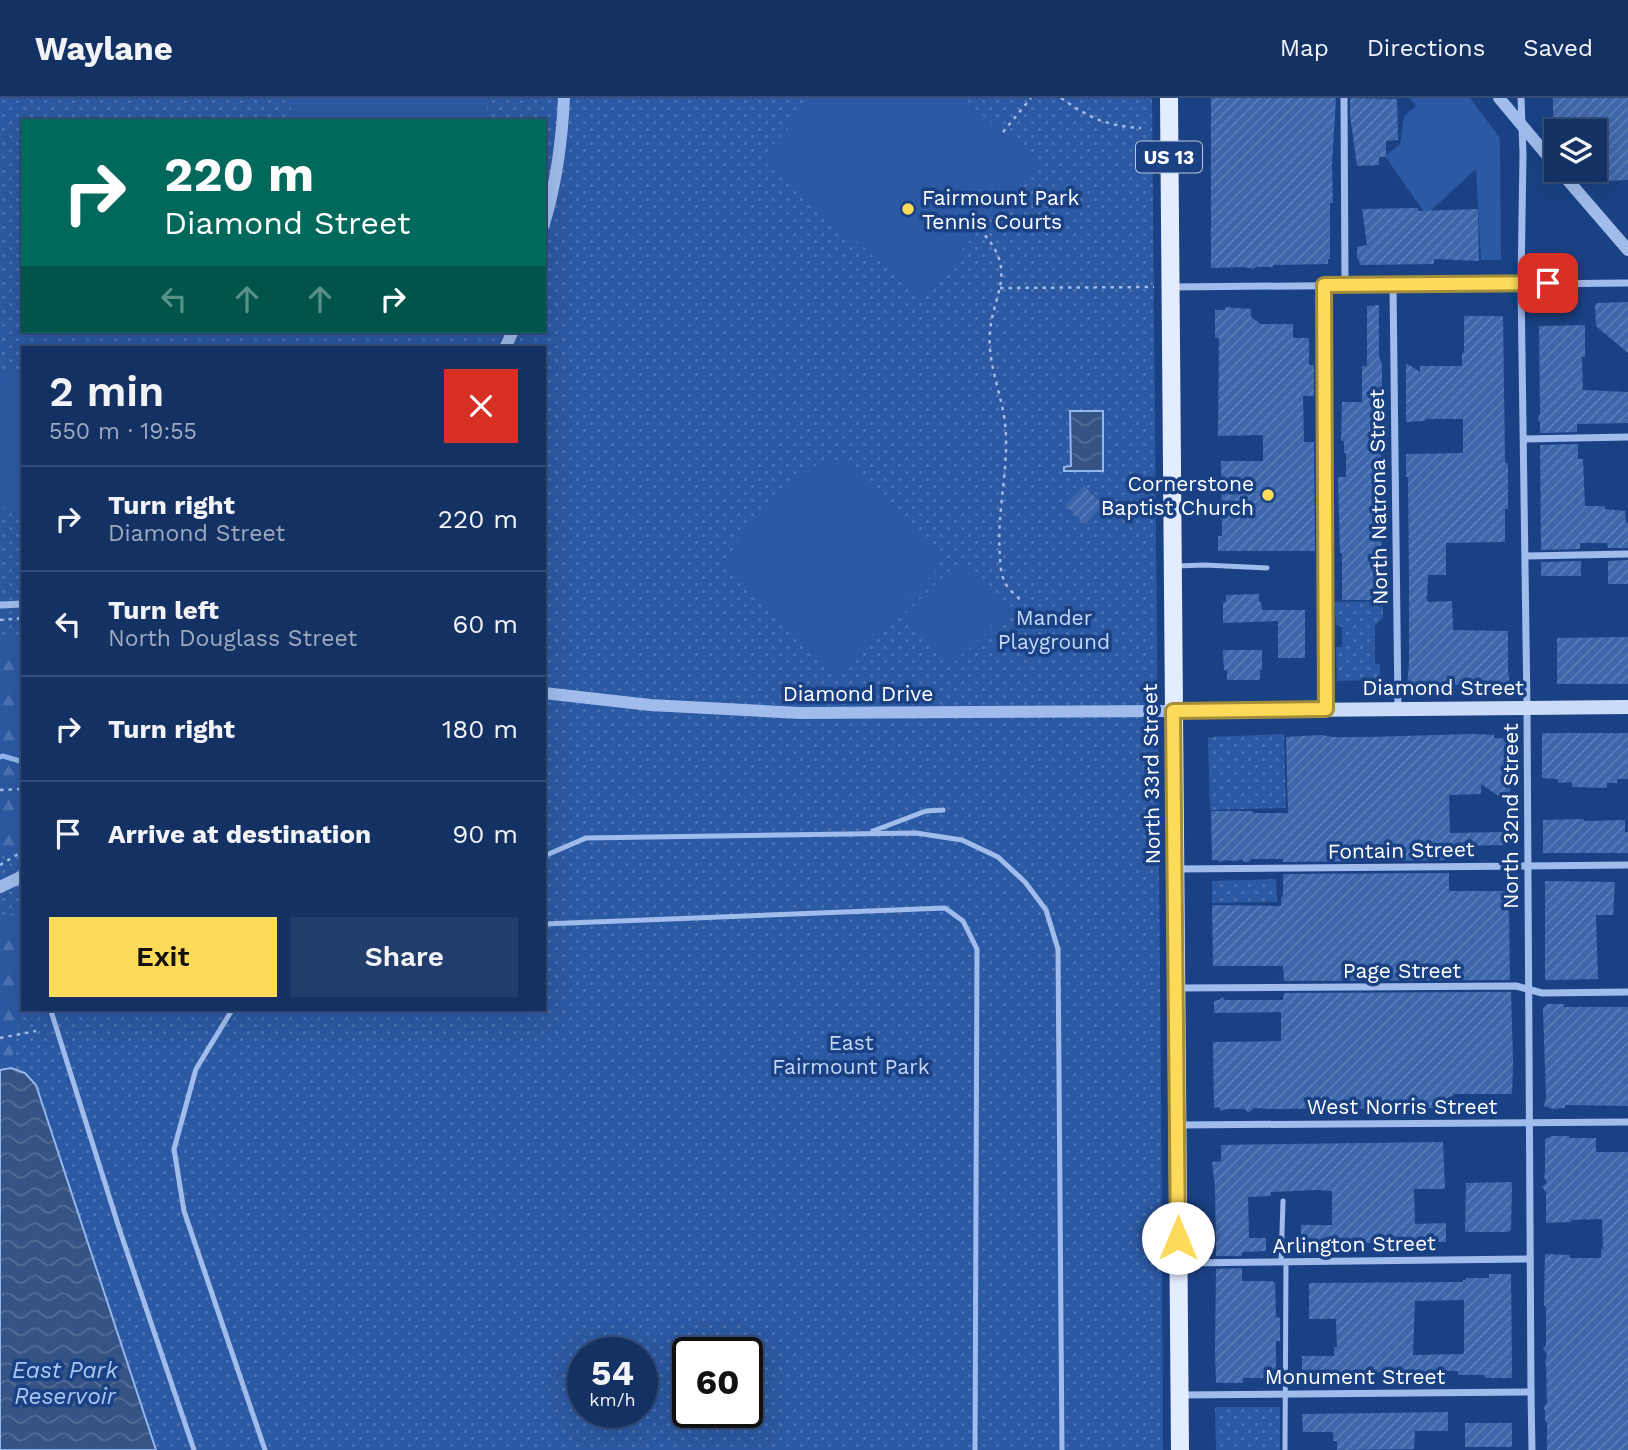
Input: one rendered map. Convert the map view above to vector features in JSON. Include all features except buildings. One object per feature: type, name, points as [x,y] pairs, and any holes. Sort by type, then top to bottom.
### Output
[{"type":"main road","name":"North 33rd Street","points":[[1169,98],[1180,1450]]},
{"type":"main road","name":"Diamond Street","points":[[1173,711],[1628,707]]},
{"type":"street","points":[[546,216],[563,126],[564,98]]},
{"type":"street","points":[[1344,98],[1345,285]]},
{"type":"street","points":[[1499,98],[1544,153]]},
{"type":"street","name":"North 32nd Street","points":[[1521,98],[1532,1450]]},
{"type":"street","points":[[1569,182],[1628,250]]},
{"type":"street","points":[[1170,287],[1628,283]]},
{"type":"street","points":[[1324,285],[1326,709]]},
{"type":"street","name":"North Natrona Street","points":[[1393,285],[1398,709]]},
{"type":"street","points":[[1524,439],[1628,437]]},
{"type":"street","points":[[1526,556],[1628,554]]},
{"type":"street","points":[[0,605],[21,604]]},
{"type":"street","name":"Diamond Drive","points":[[546,693],[650,705],[800,713],[1173,711]]},
{"type":"street","name":"Fontain Street","points":[[1175,869],[1628,865]]},
{"type":"street","points":[[0,887],[21,877]]},
{"type":"street","name":"Page Street","points":[[1176,988],[1517,986],[1542,993],[1628,992]]},
{"type":"street","name":"West Norris Street","points":[[1177,1125],[1628,1122]]},
{"type":"street","name":"Arlington Street","points":[[1178,1263],[1530,1259]]},
{"type":"street","name":"Monument Street","points":[[1180,1395],[1531,1392]]},
{"type":"lane","points":[[1173,566],[1267,568]]},
{"type":"lane","points":[[867,834],[926,811],[943,810]]},
{"type":"lane","points":[[546,855],[586,838],[916,833],[962,839],[998,857],[1025,882],[1046,910],[1058,949],[1062,1450]]},
{"type":"lane","points":[[546,925],[945,908],[963,921],[977,949],[975,1450]]},
{"type":"lane","points":[[51,1011],[120,1231],[194,1450]]},
{"type":"lane","points":[[231,1011],[196,1069],[174,1149],[184,1211],[265,1450]]},
{"type":"lane","points":[[1283,1201],[1285,1450]]},
{"type":"path","points":[[1003,132],[1031,98]]},
{"type":"path","points":[[1061,98],[1095,120],[1114,126],[1141,128]]},
{"type":"path","points":[[979,229],[991,242],[1001,261],[1002,277],[993,312],[990,349],[1005,424],[1005,463],[998,539],[1000,564],[1005,584],[1023,602]]},
{"type":"path","points":[[1000,288],[1170,287]]},
{"type":"path","points":[[0,620],[21,618]]},
{"type":"path","points":[[0,790],[21,789]]},
{"type":"path","points":[[0,865],[21,852]]},
{"type":"path","points":[[0,1038],[36,1031]]},
{"type":"green space","name":"East Fairmount Park","points":[[0,98],[1152,98],[1163,1450],[0,1450]]},
{"type":"green space","points":[[290,98],[487,98],[487,119],[292,119]]},
{"type":"green space","name":"Fairmount Park Tennis Courts","points":[[815,98],[963,98],[1037,162],[921,297],[761,159]]},
{"type":"green space","points":[[1410,98],[1470,98],[1500,138],[1501,260],[1481,260],[1476,169],[1426,215],[1385,156],[1400,144],[1404,116],[1416,106]]},
{"type":"green space","points":[[6,367],[21,371],[21,514],[0,507],[0,385]]},
{"type":"green space","points":[[832,461],[853,469],[940,556],[940,566],[832,675],[730,564],[729,555],[751,524],[809,471],[820,463]]},
{"type":"green space","points":[[962,560],[985,584],[970,598],[947,574]]},
{"type":"green space","points":[[944,576],[967,600],[927,637],[905,614]]},
{"type":"green space","points":[[988,586],[1010,610],[995,624],[972,601]]},
{"type":"green space","points":[[1383,601],[1383,617],[1375,626],[1375,664],[1380,664],[1380,680],[1337,681],[1336,647],[1342,647],[1342,627],[1336,625],[1334,602]]},
{"type":"green space","points":[[969,603],[992,627],[952,664],[930,641]]},
{"type":"green space","points":[[21,636],[21,847],[0,857],[0,637]]},
{"type":"green space","points":[[1284,734],[1286,808],[1210,810],[1208,737]]},
{"type":"green space","points":[[1276,879],[1277,902],[1212,903],[1212,881]]},
{"type":"green space","points":[[21,909],[21,1011],[11,1068],[0,1070],[0,920]]},
{"type":"green space","points":[[1215,1407],[1280,1407],[1280,1450],[1216,1450]]},
{"type":"water","points":[[1070,411],[1103,411],[1103,471],[1064,471],[1064,467],[1071,466]]},
{"type":"water","name":"East Park Reservoir","points":[[11,1068],[25,1073],[36,1085],[156,1450],[0,1450],[0,1070]]},
{"type":"waterway","points":[[0,757],[21,761]]},
{"type":"place","name":"Fairmount Park Tennis Courts","points":[[908,209]]},
{"type":"place","name":"Cornerstone Baptist Church","points":[[1268,495]]},
{"type":"route","points":[[1178,1238],[1173,711],[1326,709],[1324,285],[1548,283]]},
{"type":"park label","name":"Mander Playground","points":[[1054,629]]}]
